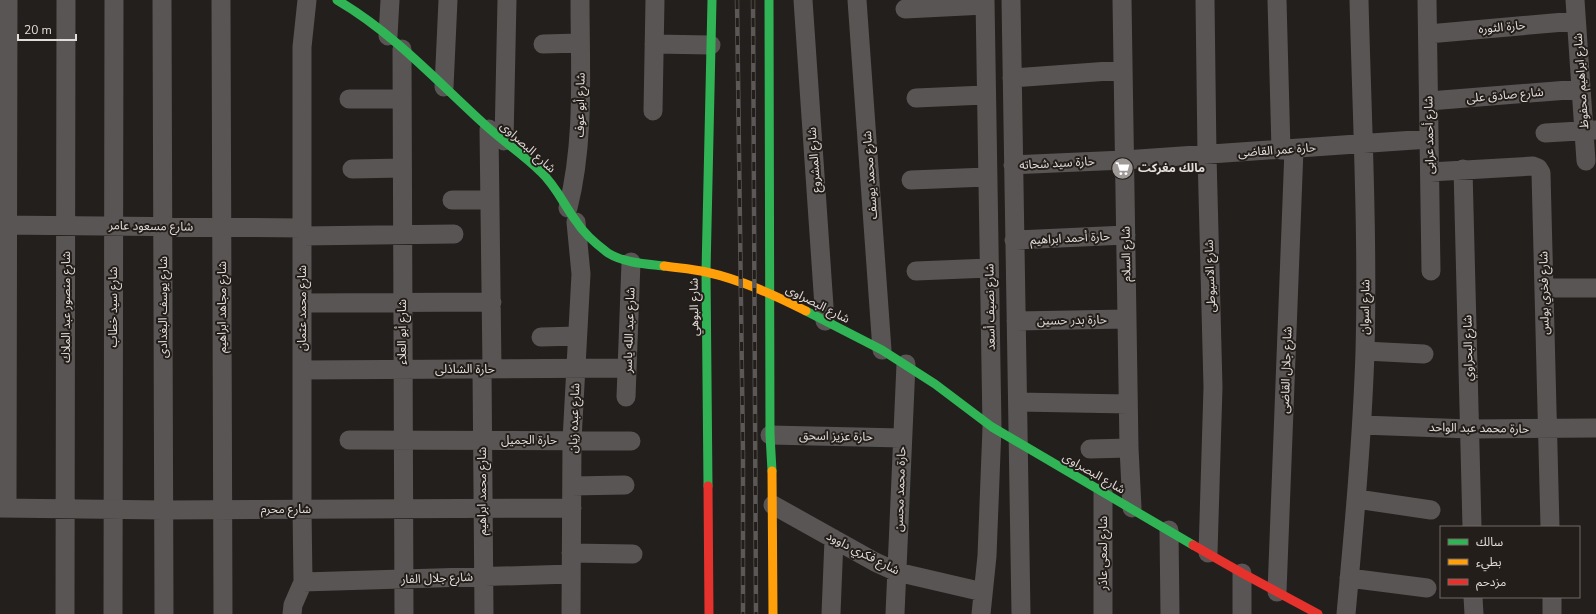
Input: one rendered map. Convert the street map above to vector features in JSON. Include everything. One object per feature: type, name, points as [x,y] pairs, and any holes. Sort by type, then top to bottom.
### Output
[{"type":"street","points":[[4,508],[4,225],[8,0]]},
{"type":"street","name":"شارع منصور عبد الملاك","points":[[65,614],[66,0]]},
{"type":"street","name":"شارع سيد خطاب","points":[[113,614],[114,0]]},
{"type":"street","name":"شارع يوسف البغدادى","points":[[162,0],[164,614]]},
{"type":"street","name":"شارع مجاهد ابراهيم","points":[[221,0],[223,614]]},
{"type":"street","name":"شارع محمد عثمان","points":[[292,614],[293,605],[303,582],[302,47],[307,0]]},
{"type":"street","name":"شارع البصراوى","points":[[337,0],[359,13],[388,36],[489,128],[540,172],[557,191],[572,215],[590,239],[610,254],[631,262],[706,272],[739,281],[770,293],[882,350],[906,364],[957,399],[992,427],[1242,573],[1317,614]]},
{"type":"street","points":[[388,36],[390,0]]},
{"type":"street","points":[[444,87],[448,0]]},
{"type":"street","points":[[504,141],[508,0]]},
{"type":"street","name":"شارع أبو عوف","points":[[572,215],[573,187],[580,135],[580,0]]},
{"type":"street","points":[[653,110],[655,0]]},
{"type":"street","name":"شارع البوهي","points":[[710,614],[706,272],[712,0]]},
{"type":"street","points":[[769,0],[770,435],[773,614]]},
{"type":"street","name":"شارع المشروع","points":[[803,0],[825,321]]},
{"type":"street","name":"شارع محمد يوسف","points":[[857,0],[882,350]]},
{"type":"street","points":[[1011,0],[1021,614]]},
{"type":"street","name":"شارع السلام","points":[[1122,0],[1128,404],[1132,508]]},
{"type":"street","name":"شارع الاسيوطى","points":[[1205,0],[1207,154],[1213,381],[1208,552]]},
{"type":"street","name":"شارع جلال القاضى","points":[[1277,0],[1288,149],[1277,592]]},
{"type":"street","name":"شارع اسوان","points":[[1346,614],[1357,499],[1365,351],[1366,248],[1359,0]]},
{"type":"street","name":"شارع أحمد عرابى","points":[[1428,0],[1431,271]]},
{"type":"street","name":"شارع ابراهيم محفوظ","points":[[1575,0],[1576,20],[1588,62],[1581,89],[1590,131],[1586,161]]},
{"type":"street","points":[[905,9],[985,2]]},
{"type":"street","name":"شارع نصيف أسعد","points":[[981,614],[986,556],[992,427],[985,2]]},
{"type":"street","name":"حارة الثوره","points":[[1428,34],[1576,20]]},
{"type":"street","points":[[543,44],[580,43]]},
{"type":"street","points":[[654,44],[711,45]]},
{"type":"street","name":"شارع أبو العلاء","points":[[402,49],[402,440],[404,614]]},
{"type":"street","points":[[1012,78],[1123,70]]},
{"type":"street","name":"شارع صادق على","points":[[1429,101],[1581,89]]},
{"type":"street","points":[[916,98],[986,95]]},
{"type":"street","points":[[349,99],[401,99]]},
{"type":"street","name":"شارع محمد ابراهيم","points":[[484,614],[482,440],[492,302],[489,128]]},
{"type":"street","points":[[1545,133],[1590,131]]},
{"type":"street","name":"حارة عمر القاضى","points":[[1124,160],[1429,139]]},
{"type":"street","name":"حارة سيد شحاته","points":[[1013,165],[1124,160]]},
{"type":"street","name":"شارع فخري بولس","points":[[1430,172],[1533,166],[1538,168],[1541,173],[1550,526]]},
{"type":"street","points":[[352,169],[402,168]]},
{"type":"street","name":"شارع البحراوي","points":[[1463,169],[1472,526]]},
{"type":"street","points":[[911,180],[987,177]]},
{"type":"street","points":[[452,200],[490,200]]},
{"type":"street","name":"شارع عبده زيان","points":[[572,215],[581,274],[572,440],[572,614]]},
{"type":"street","name":"شارع مسعود عامر","points":[[4,225],[222,227],[302,232],[454,234]]},
{"type":"street","name":"حارة أحمد ابراهيم","points":[[1014,240],[1126,235]]},
{"type":"street","name":"شارع عبد الله ياسر","points":[[626,397],[631,262]]},
{"type":"street","points":[[916,270],[989,268]]},
{"type":"street","points":[[1544,288],[1596,288]]},
{"type":"street","points":[[302,303],[492,302]]},
{"type":"street","name":"حارة بدر حسين","points":[[1016,321],[1127,319]]},
{"type":"street","points":[[540,337],[577,336]]},
{"type":"street","points":[[1365,351],[1424,354]]},
{"type":"street","name":"حارة محمد محسن","points":[[895,614],[906,364]]},
{"type":"street","name":"حارة الشاذلى","points":[[302,370],[627,368]]},
{"type":"street","points":[[1018,402],[1128,404]]},
{"type":"street","name":"حارة محمد عبد الواحد","points":[[1362,425],[1470,429],[1596,428]]},
{"type":"street","name":"حارة عزيز اسحق","points":[[770,435],[902,438]]},
{"type":"street","name":"حارة الجميل","points":[[349,440],[631,441]]},
{"type":"street","points":[[1090,449],[1129,448]]},
{"type":"street","points":[[572,486],[625,485]]},
{"type":"street","name":"شارع لمعى عاذر","points":[[1103,492],[1103,614]]},
{"type":"street","points":[[1357,499],[1432,510]]},
{"type":"street","name":"شارع فكري داوود","points":[[772,505],[897,572],[983,592]]},
{"type":"street","name":"شارع محرم","points":[[4,508],[164,510],[572,508]]},
{"type":"street","points":[[1169,530],[1170,614]]},
{"type":"street","points":[[831,614],[834,539]]},
{"type":"street","points":[[572,553],[633,554]]},
{"type":"street","points":[[1242,573],[1242,614]]},
{"type":"street","name":"شارع جلال الفار","points":[[303,582],[571,574]]},
{"type":"street","points":[[1349,578],[1427,588]]},
{"type":"street","points":[[1474,598],[1474,614]]},
{"type":"street","points":[[1552,598],[1552,614]]},
{"type":"railway","points":[[737,0],[743,453],[743,614]]},
{"type":"railway","points":[[753,0],[756,614]]},
{"type":"traffic: fast","points":[[337,0],[376,27],[413,57],[490,129],[534,165],[551,183],[583,230],[599,246],[608,253],[621,259],[664,266]]},
{"type":"traffic: fast","points":[[708,486],[706,272],[712,0]]},
{"type":"traffic: fast","points":[[769,0],[770,435],[772,471]]},
{"type":"traffic: fast","points":[[806,311],[882,350],[935,384],[992,427],[1193,545]]},
{"type":"traffic: slow","points":[[664,266],[701,271],[732,279],[770,294],[806,311]]},
{"type":"traffic: slow","points":[[772,471],[773,614]]},
{"type":"traffic: jam","points":[[708,486],[709,614]]},
{"type":"traffic: jam","points":[[1193,545],[1318,614]]},
{"type":"place","name":"مالك مغركت","points":[[1122,168]]}]
